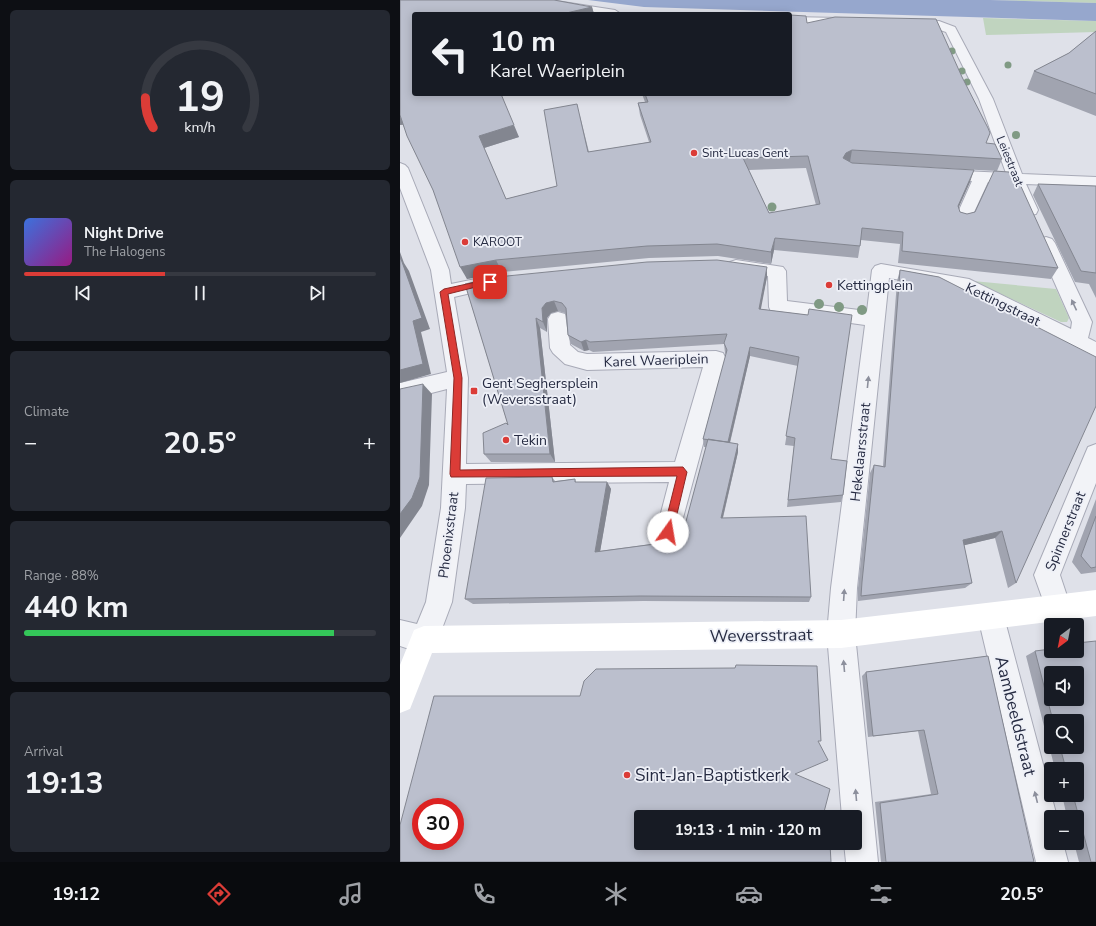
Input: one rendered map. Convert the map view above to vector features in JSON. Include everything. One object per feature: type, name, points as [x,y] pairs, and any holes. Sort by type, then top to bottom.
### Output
[{"type":"street","points":[[529,0],[603,12]]},
{"type":"street","points":[[792,21],[853,23]]},
{"type":"street","name":"Leiestraat","points":[[900,24],[946,26],[951,30],[986,99],[1016,179],[1082,322],[1077,342]]},
{"type":"street","name":"Phoenixstraat","points":[[400,168],[440,270],[458,378],[453,508],[439,602],[412,637]]},
{"type":"street","points":[[926,174],[982,178],[1096,182]]},
{"type":"street","points":[[963,220],[982,178]]},
{"type":"street","points":[[718,263],[777,271],[778,307],[875,319]]},
{"type":"street","name":"Kettingstraat","points":[[881,270],[963,284],[1003,302],[1096,351]]},
{"type":"street","name":"Hekelaarsstraat","points":[[862,862],[841,634],[844,588],[881,270]]},
{"type":"street","points":[[444,292],[465,286],[509,279]]},
{"type":"street","name":"Karel Waeriplein","points":[[558,318],[560,348],[572,358],[588,362],[716,359],[683,472],[668,532]]},
{"type":"street","points":[[400,392],[458,378]]},
{"type":"street","name":"Spinnerstraat","points":[[1058,608],[1047,575],[1096,454]]},
{"type":"street","points":[[455,474],[683,472]]},
{"type":"street","name":"Weversstraat","points":[[412,637],[841,634],[991,617],[1096,603]]},
{"type":"street","name":"Aambeeldstraat","points":[[991,617],[1052,862]]},
{"type":"street","points":[[400,699],[412,637]]},
{"type":"green space","points":[[990,0],[1096,0],[1096,3]]},
{"type":"green space","points":[[983,18],[1096,21],[1096,32],[986,35]]},
{"type":"green space","points":[[973,281],[1056,289],[1069,318],[1067,322],[1061,322]]},
{"type":"water","points":[[588,0],[990,0],[1096,3],[1096,21],[644,7]]},
{"type":"building","points":[[400,0],[554,0],[592,7],[571,12],[412,12],[412,96],[502,96],[514,125],[479,136],[506,199],[557,186],[544,110],[577,104],[588,152],[651,142],[638,103],[648,102],[646,96],[792,96],[792,15],[806,16],[807,23],[835,17],[936,19],[962,77],[988,128],[990,133],[986,143],[995,144],[1002,159],[852,150],[846,153],[843,158],[852,163],[974,170],[958,206],[960,212],[967,214],[975,212],[994,171],[1009,172],[1014,182],[1019,182],[1058,268],[902,251],[903,232],[862,228],[860,246],[775,238],[771,252],[717,244],[647,246],[496,260],[460,267],[433,190],[407,136],[400,115]],"holes":[[[808,156],[820,204],[769,213],[743,158]]]},
{"type":"building","points":[[1096,31],[1096,94],[1034,71],[1069,53]]},
{"type":"building","points":[[1038,184],[1096,186],[1096,273],[1081,271]]},
{"type":"building","points":[[400,259],[422,318],[413,321],[423,364],[400,370]]},
{"type":"building","points":[[717,260],[767,267],[759,309],[808,315],[809,309],[852,315],[831,459],[847,461],[843,495],[788,500],[795,438],[786,436],[799,357],[750,347],[728,442],[703,439],[727,350],[724,343],[727,334],[590,342],[586,340],[581,342],[568,335],[566,308],[562,303],[554,301],[546,303],[542,308],[543,322],[536,318],[550,454],[484,454],[483,433],[506,423],[508,425],[465,284],[497,277],[647,262]]},
{"type":"building","points":[[900,270],[939,277],[1096,357],[1096,406],[1016,583],[1002,531],[963,540],[972,583],[861,596],[874,465],[885,467]]},
{"type":"building","points":[[423,384],[420,477],[412,498],[400,514],[400,389]]},
{"type":"building","points":[[708,439],[738,444],[721,518],[806,516],[811,597],[640,596],[465,599],[486,478],[552,477],[553,482],[575,479],[575,482],[607,482],[595,552],[670,542],[670,539],[681,540]]},
{"type":"building","points":[[1096,516],[1096,567],[1091,568],[1081,556]]},
{"type":"building","points":[[1096,641],[1096,862],[1091,862],[1084,836],[1084,810],[1077,810],[1075,802],[1084,802],[1084,762],[1064,762],[1062,754],[1084,754],[1084,714],[1051,714],[1049,706],[1084,706],[1084,666],[1044,666],[1044,686],[1035,651],[1044,650],[1044,658],[1084,658],[1084,642]]},
{"type":"building","points":[[988,656],[1034,862],[886,862],[880,803],[938,794],[924,730],[873,736],[866,672]]},
{"type":"building","name":"Sint-Jan-Baptistkerk","points":[[736,665],[817,666],[821,741],[818,741],[828,760],[795,774],[830,789],[825,810],[634,810],[634,850],[830,850],[831,862],[400,862],[400,825],[434,696],[580,696],[584,681],[596,669],[735,668]]},
{"type":"place","name":"Sint-Lucas Gent","points":[[694,153]]},
{"type":"place","name":"KAROOT","points":[[465,242]]},
{"type":"place","name":"Kettingplein","points":[[829,285]]},
{"type":"place","name":"Gent Seghersplein (Weversstraat)","points":[[474,391]]},
{"type":"place","name":"Tekin","points":[[506,440]]},
{"type":"place","name":"Sint-Jan-Baptistkerk","points":[[627,775]]},
{"type":"route","points":[[490,282],[465,286],[444,292],[458,378],[455,474],[683,472],[668,532]]}]
